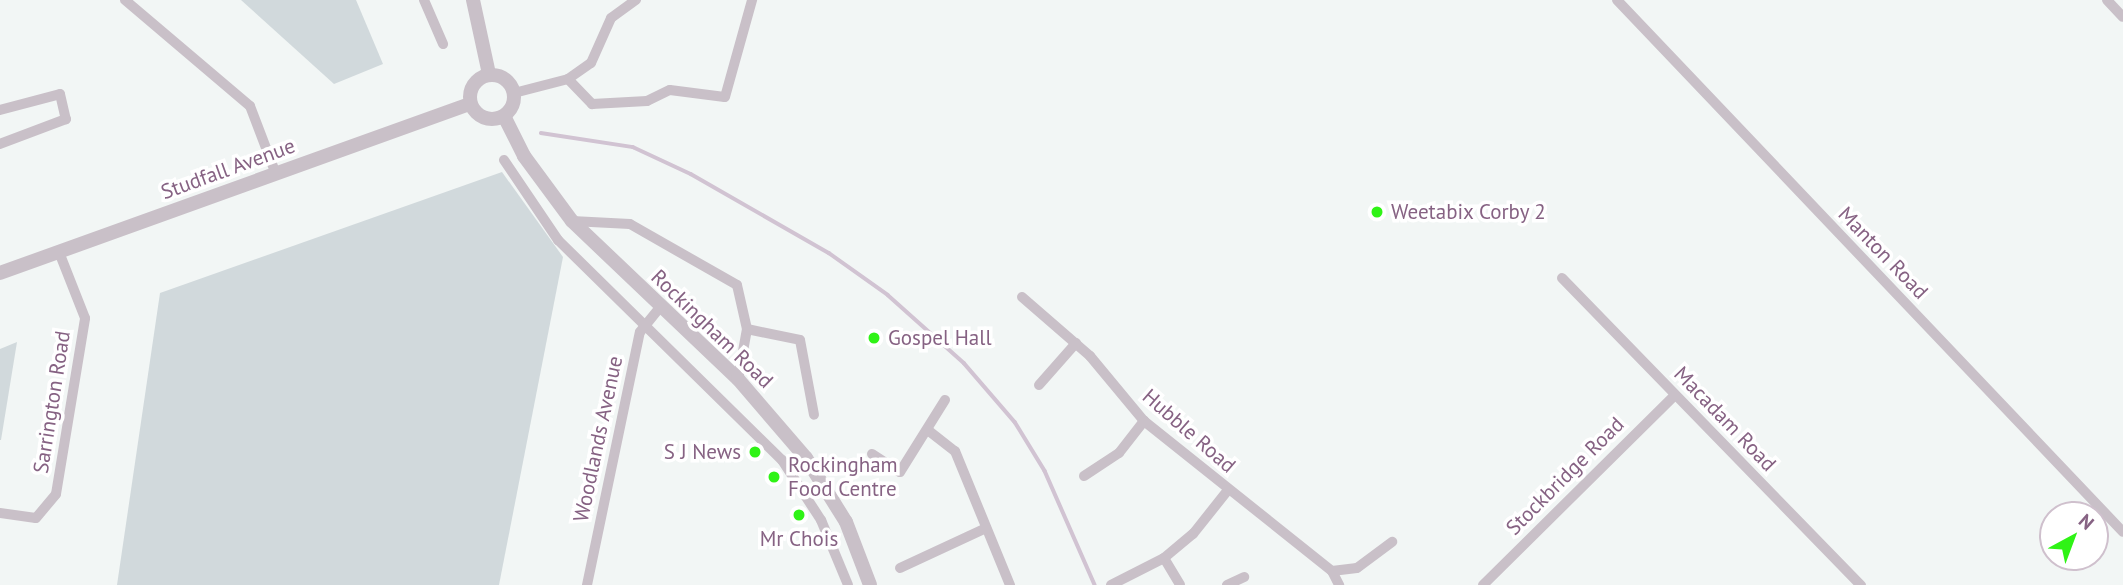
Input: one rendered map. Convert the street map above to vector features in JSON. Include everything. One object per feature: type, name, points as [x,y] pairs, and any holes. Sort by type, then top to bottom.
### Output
[{"type":"street","points":[[125,0],[250,106],[276,174]]},
{"type":"street","points":[[425,0],[443,44]]},
{"type":"street","points":[[473,0],[489,75]]},
{"type":"street","points":[[514,93],[568,79],[591,63],[611,18],[636,0]]},
{"type":"street","points":[[568,79],[592,104],[648,101],[670,90],[725,97],[752,0]]},
{"type":"street","name":"Manton Road","points":[[1617,0],[2123,532]]},
{"type":"street","points":[[2107,0],[2123,17]]},
{"type":"street","points":[[489,75],[504,78],[514,93],[511,108],[504,116],[481,117],[470,104],[475,82],[489,75]]},
{"type":"street","points":[[0,110],[60,94],[66,119],[0,144]]},
{"type":"street","name":"Studfall Avenue","points":[[0,273],[470,104]]},
{"type":"street","name":"Rockingham Road","points":[[504,116],[524,156],[572,221],[738,379],[806,458],[854,542],[870,585]]},
{"type":"street","points":[[504,160],[558,240],[782,460],[834,549],[848,585]]},
{"type":"street","points":[[572,221],[630,224],[737,285],[747,329],[738,379]]},
{"type":"street","name":"Sarrington Road","points":[[0,513],[36,518],[57,494],[85,318],[59,252]]},
{"type":"street","name":"Macadam Road","points":[[1562,278],[1861,585]]},
{"type":"street","name":"Hubble Road","points":[[1022,297],[1076,343],[1144,421],[1332,571],[1339,585]]},
{"type":"street","points":[[644,324],[660,307]]},
{"type":"street","name":"Woodlands Avenue","points":[[587,585],[644,324]]},
{"type":"street","points":[[747,329],[800,340],[814,415]]},
{"type":"street","points":[[1039,385],[1076,343]]},
{"type":"street","name":"Stockbridge Road","points":[[1483,585],[1675,395]]},
{"type":"street","points":[[872,454],[900,472],[929,431],[945,400]]},
{"type":"street","points":[[1084,476],[1119,453],[1144,421]]},
{"type":"street","points":[[929,431],[954,451],[1010,585]]},
{"type":"street","points":[[1111,585],[1164,558],[1193,534],[1228,490]]},
{"type":"street","points":[[900,568],[986,528]]},
{"type":"street","points":[[834,549],[854,542]]},
{"type":"street","points":[[1332,571],[1357,568],[1392,542]]},
{"type":"street","points":[[1164,558],[1180,585]]},
{"type":"street","points":[[1227,585],[1244,577]]},
{"type":"shaded area","points":[[241,0],[356,0],[383,64],[334,84]]},
{"type":"shaded area","points":[[502,172],[563,257],[499,585],[117,585],[160,293]]},
{"type":"shaded area","points":[[17,342],[1,440],[0,440],[0,349]]},
{"type":"waterway","points":[[541,133],[633,147],[691,174],[829,253],[888,295],[964,363],[1015,422],[1045,471],[1095,585]]},
{"type":"place","name":"Weetabix Corby 2","points":[[1377,212]]},
{"type":"place","name":"Gospel Hall","points":[[874,338]]},
{"type":"place","name":"S J News","points":[[755,452]]},
{"type":"place","name":"Rockingham Food Centre","points":[[774,477]]},
{"type":"place","name":"Mr Chois","points":[[799,515]]}]
